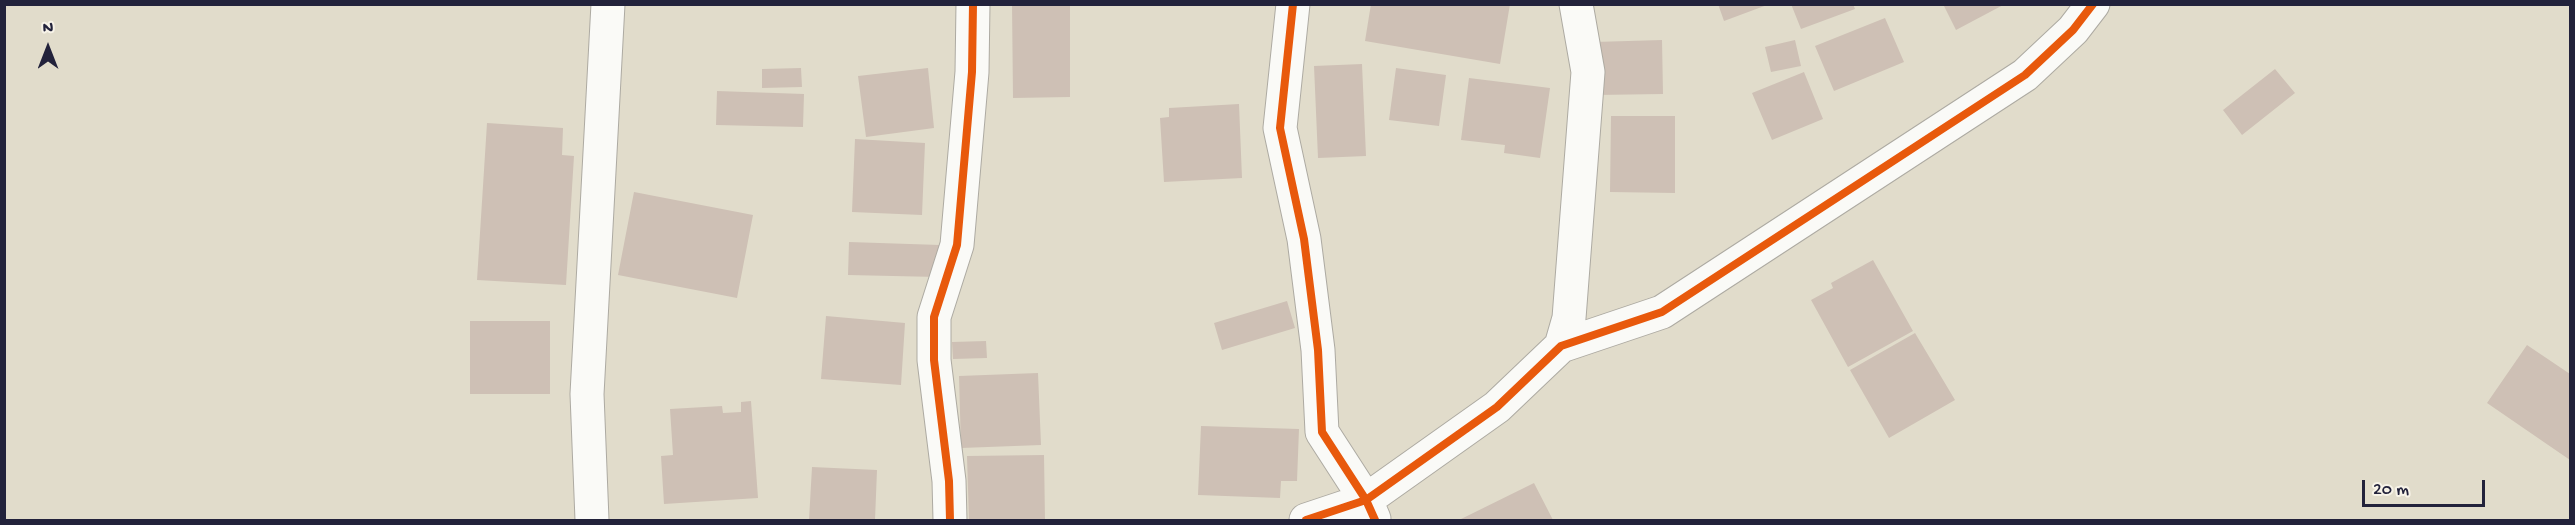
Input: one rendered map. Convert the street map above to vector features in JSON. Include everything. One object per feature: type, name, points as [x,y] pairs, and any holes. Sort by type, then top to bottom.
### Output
[{"type":"street","points":[[592,520],[587,394],[608,4]]},
{"type":"street","points":[[950,520],[949,481],[934,360],[934,317],[957,245],[972,72],[974,4]]},
{"type":"street","points":[[1293,4],[1280,128],[1304,239],[1318,350],[1322,432],[1371,510]]},
{"type":"street","points":[[1561,346],[1569,318],[1588,72],[1576,4]]},
{"type":"street","points":[[1306,520],[1371,510],[1497,407],[1561,346],[1662,312],[2025,75],[2073,30],[2093,4]]},
{"type":"building","points":[[1012,4],[1070,4],[1070,97],[1013,98]]},
{"type":"building","points":[[1371,4],[1510,4],[1500,64],[1365,41]]},
{"type":"building","points":[[1718,4],[1767,4],[1767,5],[1724,21]]},
{"type":"building","points":[[1791,4],[1853,4],[1855,9],[1801,29]]},
{"type":"building","points":[[1943,4],[2005,4],[1956,30]]},
{"type":"building","points":[[1885,18],[1904,62],[1834,91],[1815,46]]},
{"type":"building","points":[[1662,40],[1663,94],[1596,95],[1594,42]]},
{"type":"building","points":[[1795,40],[1801,66],[1771,72],[1765,47]]},
{"type":"building","points":[[1362,64],[1366,156],[1318,158],[1314,66]]},
{"type":"building","points":[[801,68],[802,87],[762,88],[762,69]]},
{"type":"building","points":[[928,68],[934,128],[866,137],[858,76]]},
{"type":"building","points":[[1396,68],[1446,75],[1439,126],[1389,120]]},
{"type":"building","points":[[2275,69],[2295,93],[2242,135],[2223,110]]},
{"type":"building","points":[[1804,72],[1823,119],[1772,140],[1752,93]]},
{"type":"building","points":[[1469,78],[1550,88],[1540,158],[1504,153],[1505,145],[1461,140]]},
{"type":"building","points":[[717,91],[804,94],[803,127],[716,125]]},
{"type":"building","points":[[1239,104],[1242,178],[1164,182],[1160,118],[1169,117],[1169,108]]},
{"type":"building","points":[[1611,116],[1675,116],[1675,193],[1610,192]]},
{"type":"building","points":[[487,123],[563,128],[562,155],[574,156],[566,285],[477,280]]},
{"type":"building","points":[[855,139],[925,143],[922,215],[852,212]]},
{"type":"building","points":[[634,192],[753,215],[737,298],[618,275]]},
{"type":"building","points":[[849,242],[940,245],[938,277],[848,275]]},
{"type":"building","points":[[1873,260],[1913,331],[1848,367],[1811,300],[1833,288],[1831,283]]},
{"type":"building","points":[[1287,301],[1295,328],[1222,350],[1214,323]]},
{"type":"building","points":[[826,316],[905,323],[901,385],[821,379]]},
{"type":"building","points":[[470,321],[550,321],[550,394],[470,394]]},
{"type":"building","points":[[1915,333],[1955,400],[1889,438],[1850,370]]},
{"type":"building","points":[[986,341],[987,358],[953,359],[952,342]]},
{"type":"building","points":[[2527,345],[2570,374],[2570,460],[2487,403]]},
{"type":"building","points":[[1038,373],[1041,445],[961,448],[959,376]]},
{"type":"building","points":[[751,401],[758,498],[664,504],[661,456],[673,455],[670,409],[722,406],[723,413],[741,412],[741,402]]},
{"type":"building","points":[[1201,426],[1299,429],[1297,481],[1281,481],[1280,498],[1198,495]]},
{"type":"building","points":[[1044,455],[1045,520],[969,520],[967,456]]},
{"type":"building","points":[[812,467],[877,470],[875,520],[809,520]]},
{"type":"building","points":[[1534,483],[1553,520],[1459,520]]},
{"type":"cycle path","points":[[950,520],[949,481],[934,360],[934,317],[957,245],[972,72],[973,4]]},
{"type":"cycle path","points":[[1293,4],[1280,128],[1304,239],[1318,350],[1322,432],[1366,500],[1375,520]]},
{"type":"cycle path","points":[[1306,520],[1366,500],[1497,407],[1561,346],[1662,312],[2025,75],[2073,30],[2093,4]]}]
